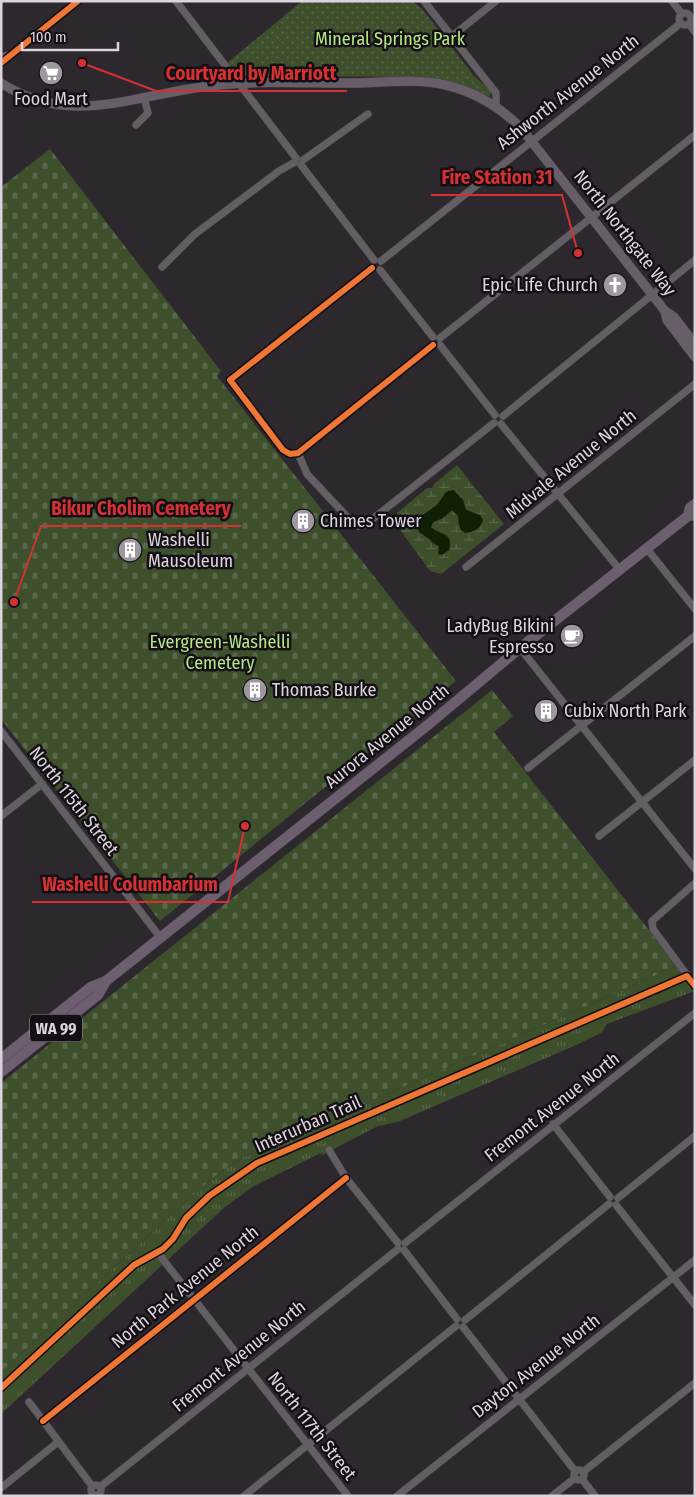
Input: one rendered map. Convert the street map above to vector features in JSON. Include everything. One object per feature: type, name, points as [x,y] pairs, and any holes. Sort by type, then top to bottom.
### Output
[{"type":"highway","name":"Aurora Avenue North","points":[[1,1059],[91,986],[106,981],[429,724],[520,648],[691,516],[690,508],[695,504]]},
{"type":"highway","name":"Aurora Avenue North","points":[[1,1072],[98,995],[106,981]]},
{"type":"main road","name":"North Northgate Way","points":[[1,83],[35,100],[71,107],[98,106],[144,96],[238,84],[424,82],[457,88],[496,107],[514,121],[532,140],[665,311],[674,317],[695,344]]},
{"type":"main road","name":"North Northgate Way","points":[[665,311],[666,320],[695,357]]},
{"type":"street","points":[[1,63],[5,57],[78,1]]},
{"type":"street","points":[[176,1],[238,84],[377,260],[371,264],[436,341],[557,494],[620,570]]},
{"type":"street","points":[[424,1],[496,93],[496,107]]},
{"type":"street","points":[[451,37],[496,1]]},
{"type":"street","points":[[672,1],[682,14]]},
{"type":"street","points":[[682,14],[692,13],[689,24]]},
{"type":"street","points":[[682,14],[679,18],[681,23],[689,24],[695,32]]},
{"type":"street","name":"Ashworth Avenue North","points":[[377,260],[681,23]]},
{"type":"street","points":[[136,125],[148,112],[144,96]]},
{"type":"street","points":[[162,267],[195,234],[279,171],[298,161],[368,114]]},
{"type":"street","points":[[376,269],[230,380],[282,450],[290,454],[298,453],[695,135]]},
{"type":"street","points":[[298,453],[307,474],[343,513],[358,526],[365,525],[695,260]]},
{"type":"street","name":"Midvale Avenue North","points":[[466,567],[695,384]]},
{"type":"street","points":[[647,549],[695,609]]},
{"type":"street","points":[[528,768],[695,636]]},
{"type":"street","points":[[520,648],[695,868]]},
{"type":"street","name":"North 115th Street","points":[[1,731],[160,938]]},
{"type":"street","points":[[599,836],[695,760]]},
{"type":"street","points":[[1,816],[42,784]]},
{"type":"street","points":[[695,883],[652,921],[653,929],[695,986]]},
{"type":"street","name":"Fremont Avenue North","points":[[95,1492],[553,1124],[695,1013]]},
{"type":"street","points":[[553,1124],[695,1305]]},
{"type":"street","points":[[244,1496],[695,1136]]},
{"type":"street","points":[[329,1150],[346,1178],[595,1496]]},
{"type":"street","name":"North Park Avenue North","points":[[42,1421],[346,1178]]},
{"type":"street","name":"North 117th Street","points":[[161,1256],[348,1496]]},
{"type":"street","name":"Dayton Avenue North","points":[[397,1496],[695,1260]]},
{"type":"street","points":[[552,1496],[695,1383]]},
{"type":"street","points":[[29,1402],[95,1492]]},
{"type":"street","points":[[1,1488],[58,1442]]},
{"type":"green space","name":"Mineral Springs Park","points":[[302,1],[413,1],[423,10],[474,76],[491,91],[490,97],[458,83],[425,77],[237,76],[227,63]]},
{"type":"green space","name":"Evergreen-Washelli Cemetery","points":[[50,149],[221,371],[217,376],[456,681],[160,921],[1,719],[1,187]]},
{"type":"green space","points":[[457,465],[504,524],[441,574],[430,571],[395,523],[397,513],[427,488],[432,488],[434,484]],"holes":[[[454,490],[463,500],[466,510],[473,513],[458,524],[459,516],[452,510],[443,518],[433,522],[430,527],[435,531],[442,555],[439,546],[433,544],[416,520],[437,505],[447,492]]]},
{"type":"green space","points":[[492,690],[513,716],[494,732],[677,966],[244,1157],[214,1177],[187,1200],[1,1372],[1,1083]]},
{"type":"green space","points":[[677,966],[695,991],[607,1024],[601,1033],[574,1046],[400,1121],[376,1127],[322,1155],[321,1153],[254,1186],[225,1207],[1,1414],[1,1372],[187,1200],[214,1177],[244,1157]]},
{"type":"shaded area","points":[[453,490],[463,500],[466,510],[480,515],[483,520],[476,530],[465,533],[460,529],[458,516],[452,510],[443,518],[433,522],[431,527],[446,535],[450,540],[449,550],[442,555],[438,554],[439,546],[419,532],[416,520],[437,505],[446,492]]},
{"type":"cycle path","points":[[1,63],[78,1]]},
{"type":"cycle path","points":[[372,268],[230,380],[283,450],[290,454],[298,453],[433,345]]},
{"type":"cycle path","name":"Interurban Trail","points":[[1,1388],[134,1265],[163,1249],[173,1239],[186,1218],[209,1196],[257,1163],[687,976],[695,986]]},
{"type":"cycle path","points":[[43,1421],[346,1178]]},
{"type":"place","name":"Courtyard by Marriott","points":[[82,63]]},
{"type":"place","name":"Food Mart","points":[[51,73]]},
{"type":"place","name":"Fire Station 31","points":[[578,253]]},
{"type":"place","name":"Epic Life Church","points":[[615,285]]},
{"type":"place","name":"Chimes Tower","points":[[303,521]]},
{"type":"place","name":"Washelli Mausoleum","points":[[130,550]]},
{"type":"place","name":"Bikur Cholim Cemetery","points":[[14,602]]},
{"type":"place","name":"LadyBug Bikini Espresso","points":[[572,636]]},
{"type":"place","name":"Thomas Burke","points":[[255,690]]},
{"type":"place","name":"Cubix North Park","points":[[546,711]]},
{"type":"place","name":"Washelli Columbarium","points":[[245,826]]}]
